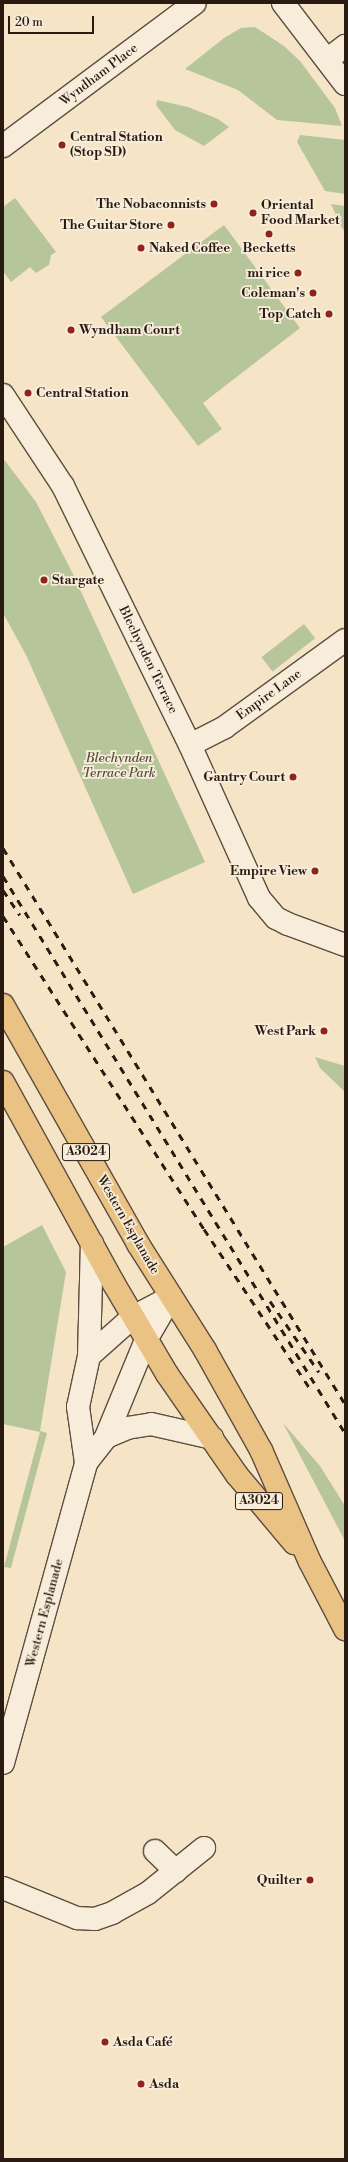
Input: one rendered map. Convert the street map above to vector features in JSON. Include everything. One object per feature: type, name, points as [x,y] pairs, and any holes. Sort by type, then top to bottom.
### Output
[{"type":"main road","name":"Western Esplanade","points":[[3,1005],[138,1244],[261,1450],[310,1562],[345,1629]]},
{"type":"main road","name":"Western Esplanade","points":[[3,1082],[146,1340],[237,1474],[310,1562]]},
{"type":"street","name":"Wyndham Place","points":[[3,146],[195,3]]},
{"type":"street","points":[[283,3],[345,84]]},
{"type":"street","points":[[327,60],[345,46]]},
{"type":"street","name":"Blechynden Terrace","points":[[3,395],[63,486],[190,745],[253,888],[267,909],[288,924],[345,945]]},
{"type":"street","name":"Empire Lane","points":[[190,745],[225,727],[345,640]]},
{"type":"street","name":"Western Esplanade","points":[[86,1462],[78,1407],[89,1356],[92,1243]]},
{"type":"street","points":[[89,1356],[133,1317],[171,1297]]},
{"type":"street","name":"Western Esplanade","points":[[3,1763],[86,1462],[106,1437],[146,1340],[171,1297]]},
{"type":"street","name":"Western Esplanade","points":[[106,1437],[127,1428],[151,1424],[212,1438]]},
{"type":"street","points":[[3,1888],[77,1918],[95,1919],[112,1913],[148,1893],[204,1848]]},
{"type":"street","points":[[155,1851],[176,1871]]},
{"type":"green space","points":[[255,27],[284,46],[300,61],[335,108],[342,126],[277,120],[238,90],[185,69],[224,38],[241,28]]},
{"type":"green space","points":[[157,100],[188,107],[218,119],[229,127],[204,146],[175,130],[156,105]]},
{"type":"green space","points":[[300,135],[345,140],[345,194],[325,191],[297,142]]},
{"type":"green space","points":[[15,198],[56,252],[51,255],[49,265],[36,273],[30,267],[11,282],[3,271],[3,207]]},
{"type":"green space","points":[[331,204],[345,206],[345,232],[341,226]]},
{"type":"green space","points":[[224,225],[300,328],[203,403],[222,429],[198,446],[101,317]]},
{"type":"green space","name":"Blechynden Terrace Park","points":[[3,458],[36,502],[72,572],[205,862],[133,894],[26,655],[3,613]]},
{"type":"green space","points":[[304,624],[315,638],[273,671],[261,657]]},
{"type":"green space","points":[[315,1057],[345,1066],[345,1092],[320,1068]]},
{"type":"green space","points":[[42,1225],[66,1272],[40,1431],[47,1433],[11,1568],[4,1567],[40,1432],[3,1424],[3,1247]]},
{"type":"green space","points":[[283,1423],[320,1466],[345,1506],[345,1541]]},
{"type":"railway","points":[[3,848],[345,1404]]},
{"type":"railway","points":[[3,876],[345,1433]]},
{"type":"railway","points":[[3,890],[20,915]]},
{"type":"railway","points":[[3,916],[204,1229],[311,1390]]},
{"type":"railway","points":[[270,1301],[319,1372]]},
{"type":"place","name":"Central Station (Stop SD)","points":[[62,145]]},
{"type":"place","name":"The Nobaconnists","points":[[214,204]]},
{"type":"place","name":"Oriental Food Market","points":[[253,213]]},
{"type":"place","name":"The Guitar Store","points":[[171,225]]},
{"type":"place","name":"Becketts","points":[[269,234]]},
{"type":"place","name":"Naked Coffee","points":[[141,248]]},
{"type":"place","name":"mi rice","points":[[298,273]]},
{"type":"place","name":"Coleman's","points":[[313,293]]},
{"type":"place","name":"Top Catch","points":[[329,314]]},
{"type":"place","name":"Wyndham Court","points":[[71,330]]},
{"type":"place","name":"Central Station","points":[[28,393]]},
{"type":"place","name":"Stargate","points":[[44,580]]},
{"type":"place","name":"Gantry Court","points":[[293,777]]},
{"type":"place","name":"Empire View","points":[[315,871]]},
{"type":"place","name":"West Park","points":[[324,1031]]},
{"type":"place","name":"Quilter","points":[[310,1880]]},
{"type":"place","name":"Asda Café","points":[[105,2042]]},
{"type":"place","name":"Asda","points":[[141,2084]]}]
